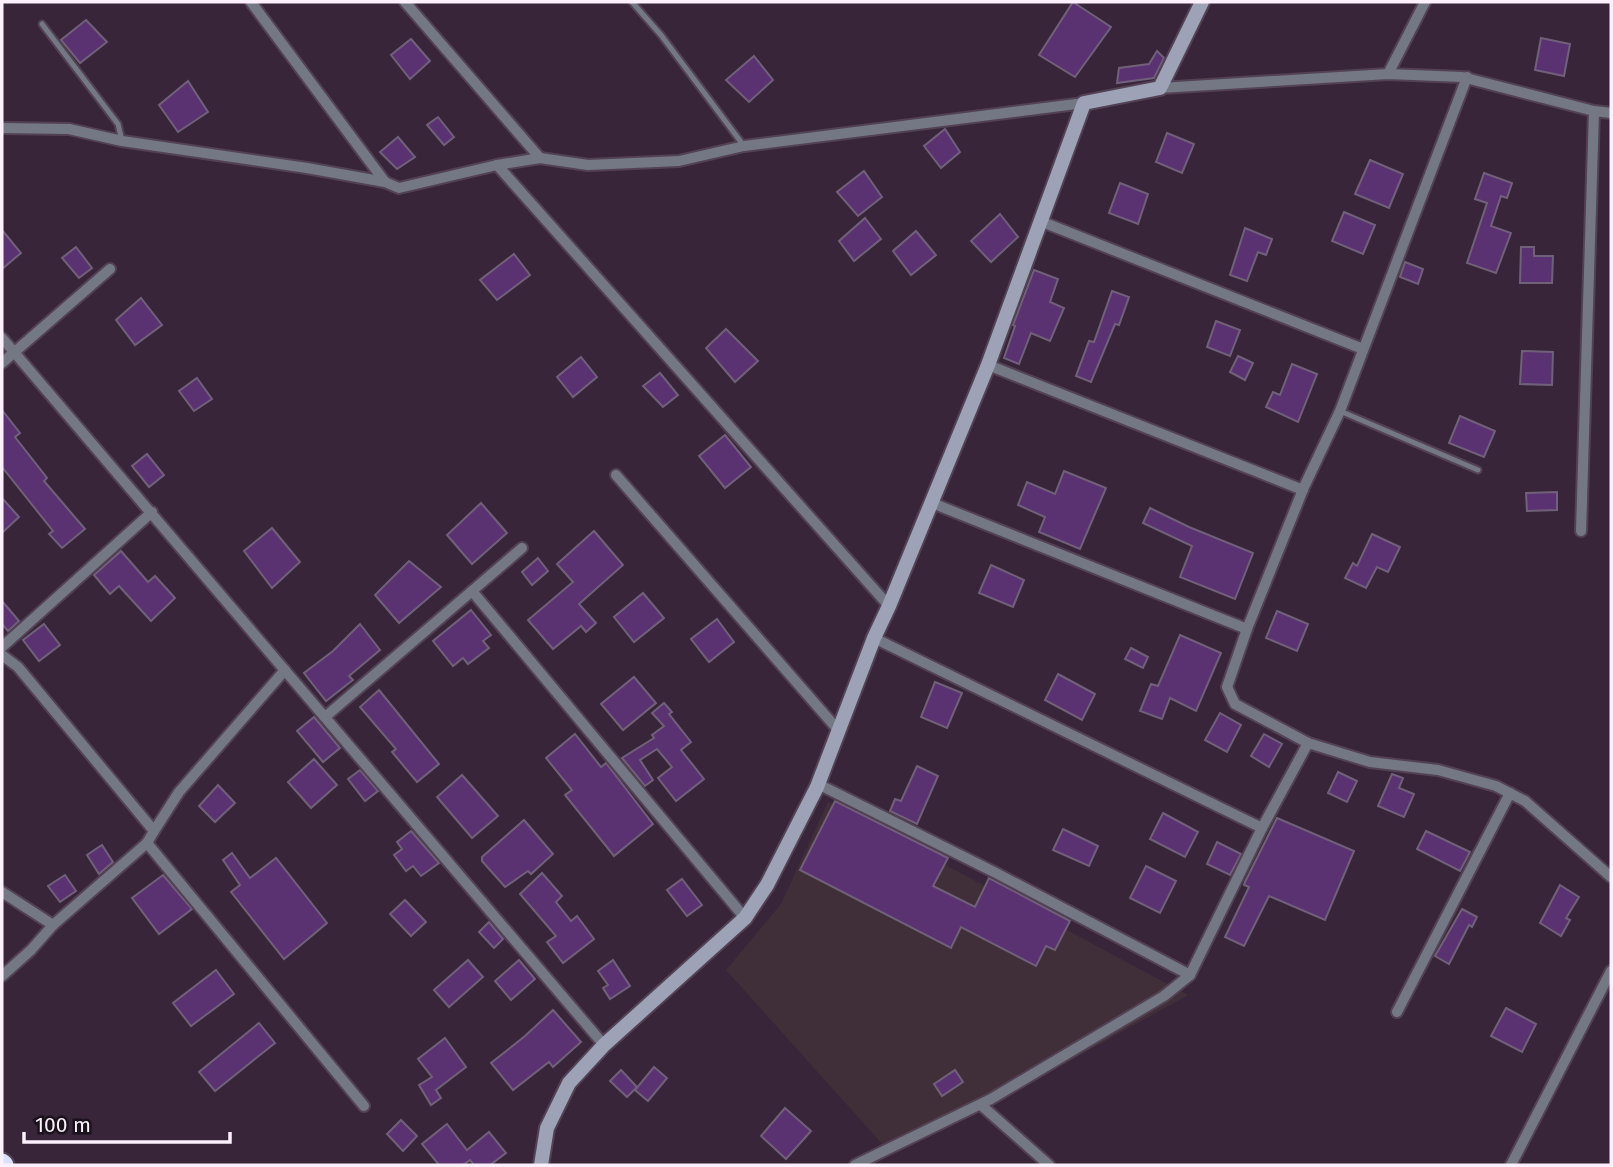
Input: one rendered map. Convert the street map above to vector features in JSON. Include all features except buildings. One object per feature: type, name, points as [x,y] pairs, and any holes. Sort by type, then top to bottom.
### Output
[{"type":"street","points":[[251,2],[385,183]]},
{"type":"street","points":[[405,2],[540,158]]},
{"type":"street","points":[[1160,88],[1202,2]]},
{"type":"street","points":[[1388,74],[1425,2]]},
{"type":"street","points":[[2,128],[69,129],[122,141],[307,168],[399,188],[497,164],[540,158],[588,164],[679,161],[744,146],[1083,103],[1160,88],[1388,74],[1467,77],[1594,111],[1611,113]]},
{"type":"street","points":[[1467,77],[1339,411],[1303,490],[1247,629],[1227,687],[1236,704],[1308,743],[1370,762],[1438,770],[1496,786],[1525,800],[1611,877]]},
{"type":"street","points":[[541,1165],[547,1128],[569,1083],[604,1045],[746,918],[818,784],[874,638],[988,365],[1083,103]]},
{"type":"street","points":[[1581,531],[1594,111]]},
{"type":"street","points":[[497,164],[889,606]]},
{"type":"street","points":[[1041,221],[1363,349]]},
{"type":"street","points":[[2,363],[110,269]]},
{"type":"street","points":[[2,338],[604,1045]]},
{"type":"street","points":[[988,365],[1303,490]]},
{"type":"street","points":[[616,475],[839,732]]},
{"type":"street","points":[[932,503],[1247,629]]},
{"type":"street","points":[[2,647],[152,512]]},
{"type":"street","points":[[326,717],[522,548]]},
{"type":"street","points":[[472,591],[746,918]]},
{"type":"street","points":[[874,638],[1262,828]]},
{"type":"street","points":[[2,655],[18,667],[154,831]]},
{"type":"street","points":[[2,976],[31,950],[53,925],[146,843],[179,792],[285,670]]},
{"type":"street","points":[[855,1165],[981,1104],[1164,996],[1190,975],[1262,828],[1308,743]]},
{"type":"street","points":[[818,784],[996,873],[1190,975]]},
{"type":"street","points":[[1397,1012],[1510,793]]},
{"type":"street","points":[[146,843],[364,1106]]},
{"type":"street","points":[[2,892],[53,925]]},
{"type":"street","points":[[1511,1165],[1611,971]]},
{"type":"street","points":[[981,1104],[1049,1165]]},
{"type":"lane","points":[[632,2],[662,35],[744,146]]},
{"type":"lane","points":[[42,24],[118,124],[122,141]]},
{"type":"lane","points":[[1339,411],[1478,470]]},
{"type":"shaded area","points":[[828,802],[1188,995],[994,1103],[932,1132],[892,1155],[726,970],[781,904]]}]
